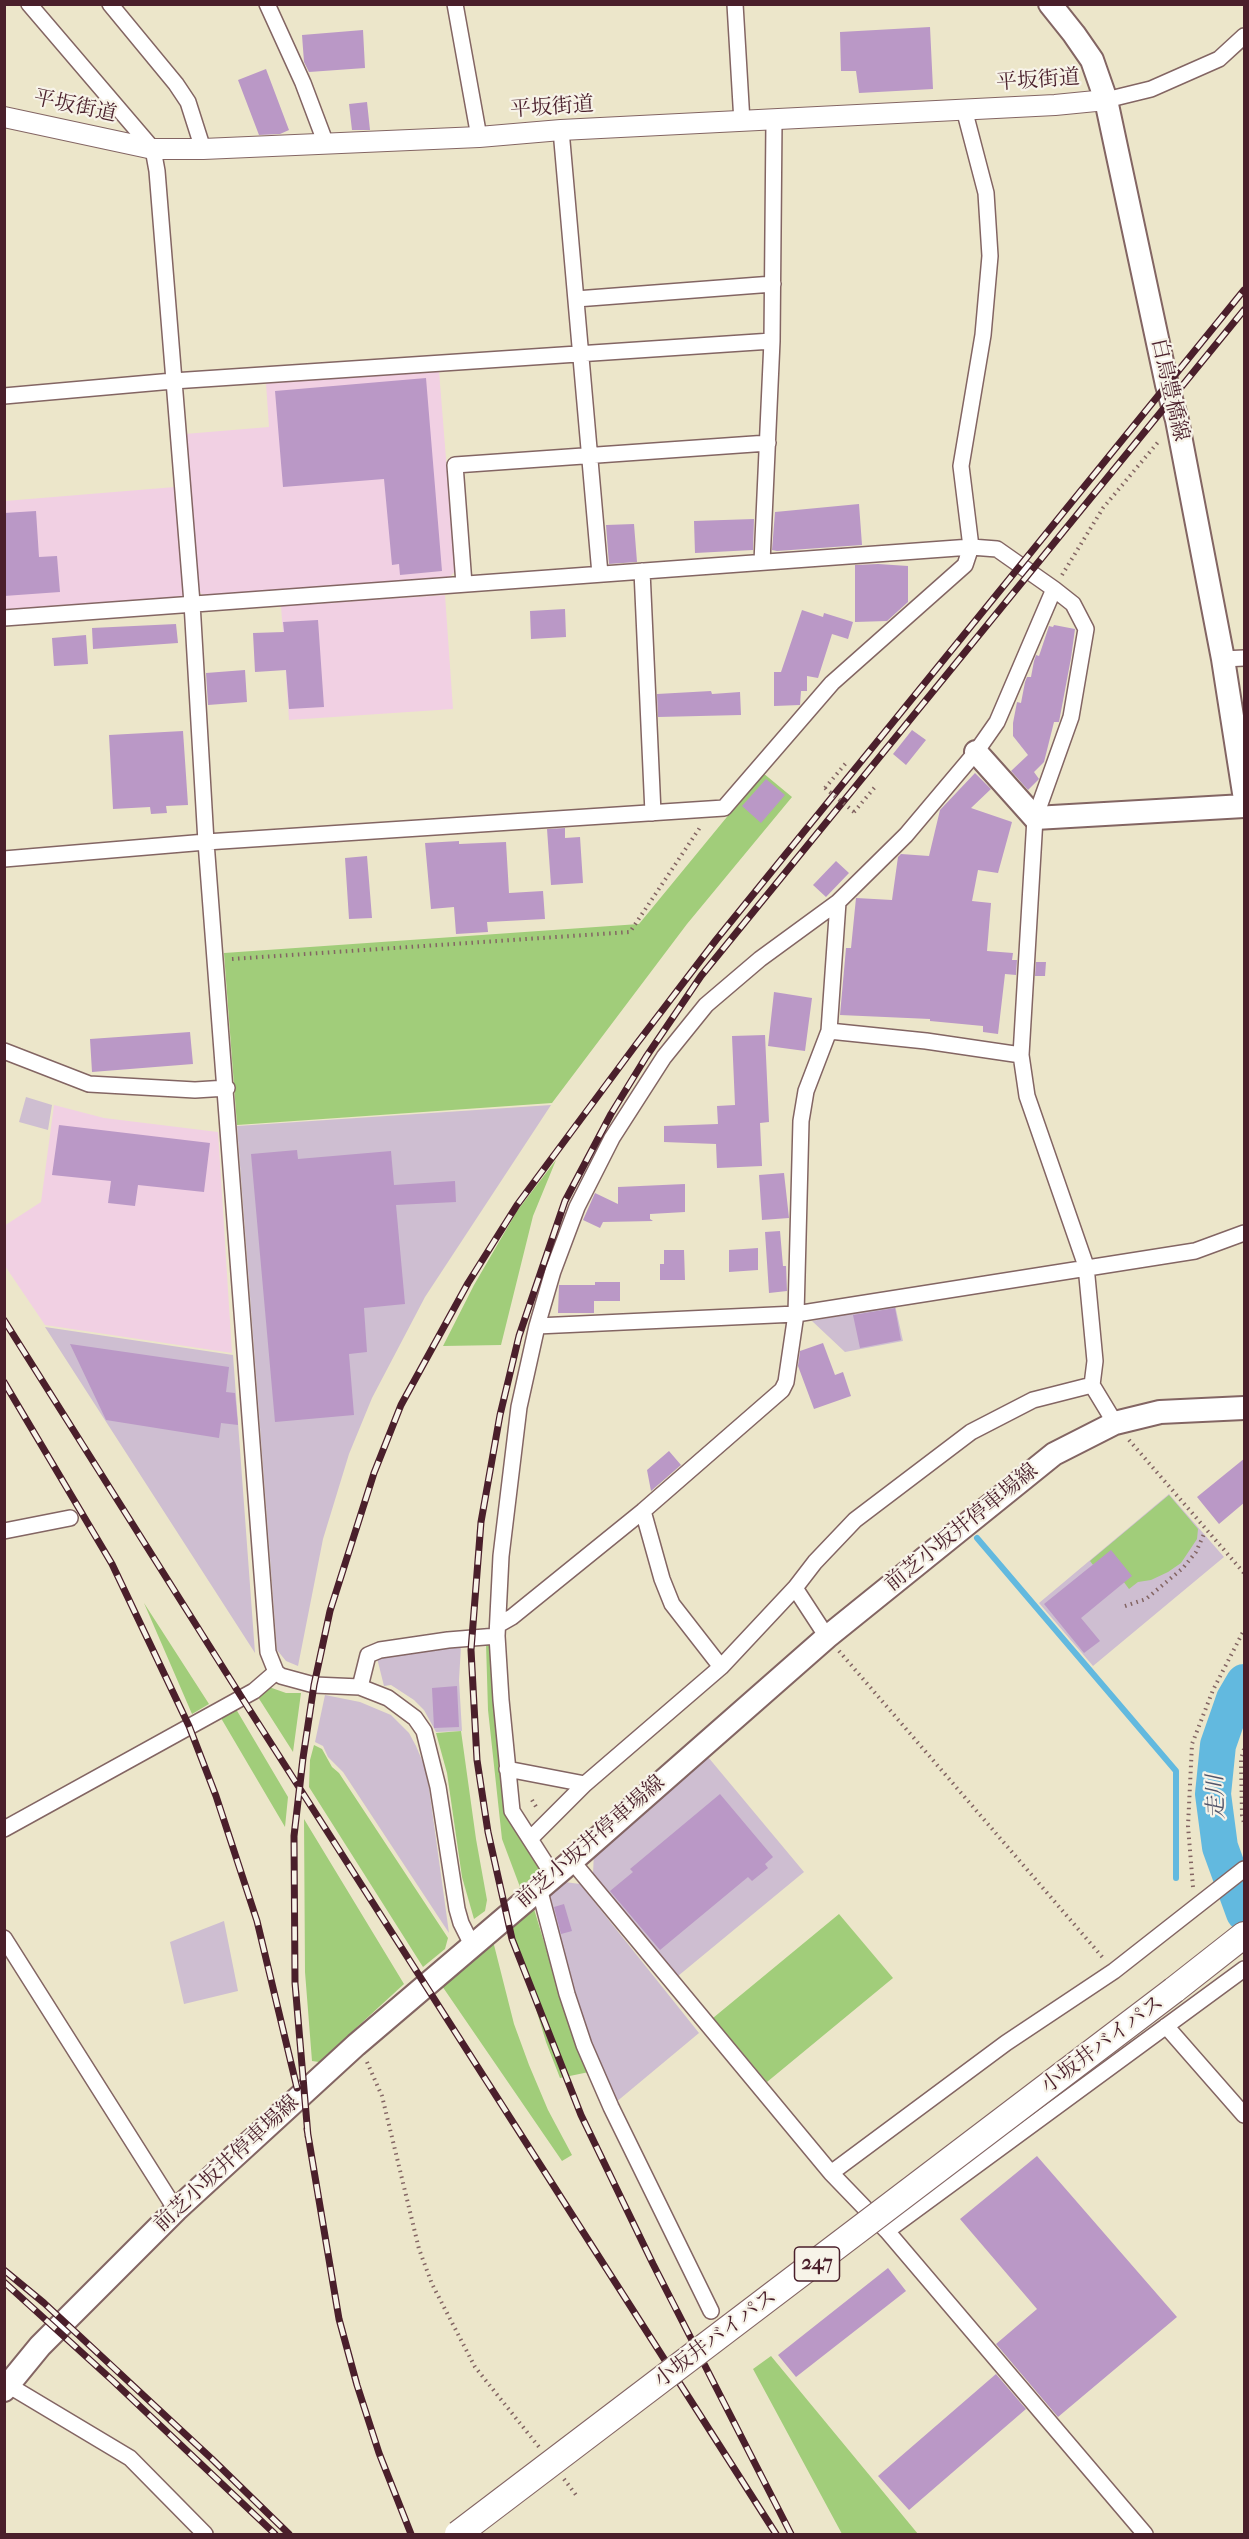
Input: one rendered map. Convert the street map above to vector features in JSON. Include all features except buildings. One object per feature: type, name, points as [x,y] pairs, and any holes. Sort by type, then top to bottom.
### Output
[{"type":"highway","name":"小坂井バイパス","points":[[458,2535],[1245,1935]]},
{"type":"main road","name":"白鳥豊橋線","points":[[1050,4],[1092,60],[1106,100],[1164,374],[1234,658],[1245,793]]},
{"type":"main road","points":[[976,752],[1035,818],[1245,806]]},
{"type":"main road","name":"前芝小坂井停車場線","points":[[7,2387],[40,2346],[176,2210],[356,2045],[572,1861],[827,1637],[1054,1454],[1115,1423],[1160,1412],[1245,1408]]},
{"type":"street","points":[[29,4],[153,149],[157,171],[192,603],[206,842],[268,1646],[276,1672],[292,1680],[314,1685],[360,1687],[388,1698],[415,1718],[424,1731],[438,1788],[457,1909],[472,1945]]},
{"type":"street","points":[[110,4],[176,84],[188,102],[203,149]]},
{"type":"street","points":[[267,4],[303,83],[326,144]]},
{"type":"street","points":[[455,4],[479,137]]},
{"type":"street","points":[[735,4],[742,122]]},
{"type":"street","points":[[1106,100],[1151,89],[1219,59],[1245,36]]},
{"type":"street","name":"平坂街道","points":[[4,117],[153,149],[203,149],[774,121],[1106,100]]},
{"type":"street","points":[[4,859],[206,842],[724,808],[832,683],[965,565],[971,547],[961,466],[983,336],[990,256],[986,193],[964,109]]},
{"type":"street","points":[[762,562],[772,341],[774,121]]},
{"type":"street","points":[[561,130],[600,574]]},
{"type":"street","points":[[576,299],[773,284]]},
{"type":"street","points":[[4,396],[173,381],[772,341]]},
{"type":"street","points":[[464,584],[455,465],[768,443]]},
{"type":"street","points":[[4,618],[971,547],[997,549],[1054,589],[1073,604],[1086,629],[1071,717],[1035,818],[1021,1055],[1027,1096],[1086,1266],[1095,1361],[1092,1385],[1115,1423]]},
{"type":"street","points":[[642,571],[653,813]]},
{"type":"street","points":[[711,2311],[611,2107],[584,2045],[567,1994],[546,1882],[531,1838],[512,1811],[497,1630],[507,1494],[519,1407],[537,1326],[553,1271],[577,1207],[612,1138],[664,1058],[706,1005],[760,960],[838,902],[906,835],[976,752],[997,722],[1054,589]]},
{"type":"street","points":[[360,1687],[368,1655],[380,1650],[497,1630],[643,1511],[782,1390],[786,1382],[796,1314],[801,1121],[806,1091],[829,1031],[838,902]]},
{"type":"street","points":[[829,1031],[926,1041],[1021,1055]]},
{"type":"street","points":[[4,1051],[89,1084],[195,1090],[226,1088]]},
{"type":"street","points":[[537,1326],[796,1314],[1086,1266],[1196,1251],[1245,1233]]},
{"type":"street","points":[[531,1838],[585,1784],[721,1667],[855,1520],[971,1432],[1033,1400],[1092,1385]]},
{"type":"street","points":[[643,1511],[662,1579],[672,1604],[721,1667]]},
{"type":"street","points":[[4,1532],[70,1518]]},
{"type":"street","points":[[795,1588],[827,1637]]},
{"type":"street","points":[[4,1829],[254,1691],[276,1672]]},
{"type":"street","points":[[507,1769],[585,1784]]},
{"type":"street","points":[[572,1861],[831,2173],[887,2231],[1144,2535]]},
{"type":"street","points":[[831,2173],[1006,2043],[1114,1971],[1245,1869]]},
{"type":"street","points":[[4,1938],[176,2210]]},
{"type":"street","points":[[887,2231],[1245,1969]]},
{"type":"street","points":[[1166,2026],[1245,2115]]},
{"type":"street","points":[[7,2387],[130,2458],[205,2535]]},
{"type":"path","points":[[1054,589],[1103,508],[1177,420]]},
{"type":"path","points":[[846,763],[825,788],[854,812],[875,787]]},
{"type":"path","points":[[216,960],[630,932],[712,809]]},
{"type":"path","points":[[1115,1423],[1245,1573]]},
{"type":"path","points":[[1125,1606],[1146,1599],[1183,1568],[1196,1552],[1204,1534]]},
{"type":"path","points":[[1194,1908],[1188,1826],[1192,1744],[1213,1690],[1245,1630]]},
{"type":"path","points":[[827,1637],[1114,1971]]},
{"type":"path","points":[[1245,1749],[1241,1759],[1242,1815],[1245,1823]]},
{"type":"path","points":[[356,2045],[382,2096],[419,2249],[432,2284],[475,2367],[543,2452]]},
{"type":"path","points":[[563,2478],[576,2495]]},
{"type":"shaded area","points":[[439,371],[455,571],[449,578],[204,596],[197,590],[185,434],[269,427],[266,383]]},
{"type":"shaded area","points":[[175,487],[184,596],[5,611],[5,501]]},
{"type":"shaded area","points":[[445,595],[453,709],[289,720],[281,606]]},
{"type":"shaded area","points":[[26,1097],[52,1105],[48,1130],[19,1122]]},
{"type":"shaded area","points":[[54,1105],[104,1118],[218,1132],[232,1353],[45,1325],[5,1266],[4,1226],[41,1202]]},
{"type":"shaded area","points":[[551,1105],[425,1297],[372,1398],[349,1454],[323,1539],[298,1666],[286,1661],[277,1650],[237,1126]]},
{"type":"shaded area","points":[[895,1305],[903,1341],[845,1352],[812,1321]]},
{"type":"shaded area","points":[[45,1327],[233,1355],[255,1653]]},
{"type":"shaded area","points":[[1169,1494],[1224,1557],[1093,1666],[1039,1603]]},
{"type":"shaded area","points":[[461,1646],[459,1680],[462,1731],[436,1732],[424,1710],[414,1700],[391,1685],[384,1686],[377,1658],[406,1652]]},
{"type":"shaded area","points":[[325,1695],[360,1702],[391,1715],[409,1733],[416,1746],[424,1765],[429,1788],[449,1933],[343,1772],[328,1757],[323,1746],[315,1742]]},
{"type":"shaded area","points":[[708,1757],[804,1872],[678,1976],[593,1874],[594,1851]]},
{"type":"shaded area","points":[[557,1881],[580,1884],[699,2033],[615,2103],[587,2039],[544,1902]]},
{"type":"shaded area","points":[[224,1921],[238,1991],[184,2004],[170,1942]]},
{"type":"green space","points":[[763,773],[792,797],[687,924],[552,1103],[237,1125],[224,953],[639,924]]},
{"type":"green space","points":[[556,1160],[533,1216],[501,1345],[443,1346],[474,1285],[517,1211]]},
{"type":"green space","points":[[1169,1495],[1198,1529],[1197,1539],[1181,1563],[1151,1580],[1138,1582],[1129,1589],[1112,1566],[1100,1574],[1090,1561]]},
{"type":"green space","points":[[144,1603],[209,1704],[192,1714]]},
{"type":"green space","points":[[494,1641],[509,1815],[541,1871],[520,1887],[502,1839],[488,1710],[486,1643]]},
{"type":"green space","points":[[269,1687],[286,1693],[301,1693],[293,1752],[256,1694]]},
{"type":"green space","points":[[233,1704],[288,1797],[285,1827],[218,1713]]},
{"type":"green space","points":[[461,1731],[487,1900],[485,1911],[474,1919],[462,1877],[447,1773],[436,1733]]},
{"type":"green space","points":[[314,1745],[322,1749],[332,1767],[339,1773],[448,1938],[445,1949],[423,1967],[309,1787],[310,1760]]},
{"type":"green space","points":[[304,1819],[404,1984],[319,2062],[312,2061],[305,1972]]},
{"type":"green space","points":[[534,1909],[561,1998],[589,2072],[560,2078],[546,2042],[512,1929]]},
{"type":"green space","points":[[839,1914],[893,1978],[767,2082],[713,2018]]},
{"type":"green space","points":[[493,1941],[514,2024],[529,2065],[548,2110],[572,2155],[562,2161],[440,1983]]},
{"type":"green space","points":[[771,2356],[918,2534],[842,2534],[753,2369]]},
{"type":"waterway","points":[[977,1538],[1176,1771],[1176,1878]]},
{"type":"waterway","name":"走川","points":[[1244,1682],[1234,1699],[1218,1745],[1213,1794],[1220,1847],[1244,1913]]},
{"type":"railway","points":[[308,2136],[295,1983],[294,1836],[303,1758],[314,1685],[330,1611],[374,1473],[401,1405],[468,1283],[517,1205],[638,1042],[716,940],[1244,290]]},
{"type":"railway","points":[[791,2534],[653,2264],[581,2115],[512,1939],[488,1832],[477,1760],[471,1650],[481,1522],[500,1415],[519,1336],[565,1201],[611,1114],[646,1057],[701,976],[1244,310]]},
{"type":"railway","points":[[4,1320],[249,1709],[776,2534]]},
{"type":"railway","points":[[4,1382],[112,1564],[189,1726],[216,1796],[257,1921],[297,2088]]},
{"type":"railway","points":[[307,2129],[339,2319],[379,2453],[411,2534]]},
{"type":"railway","points":[[4,2270],[44,2303],[289,2534]]},
{"type":"railway","points":[[4,2282],[275,2534]]}]
